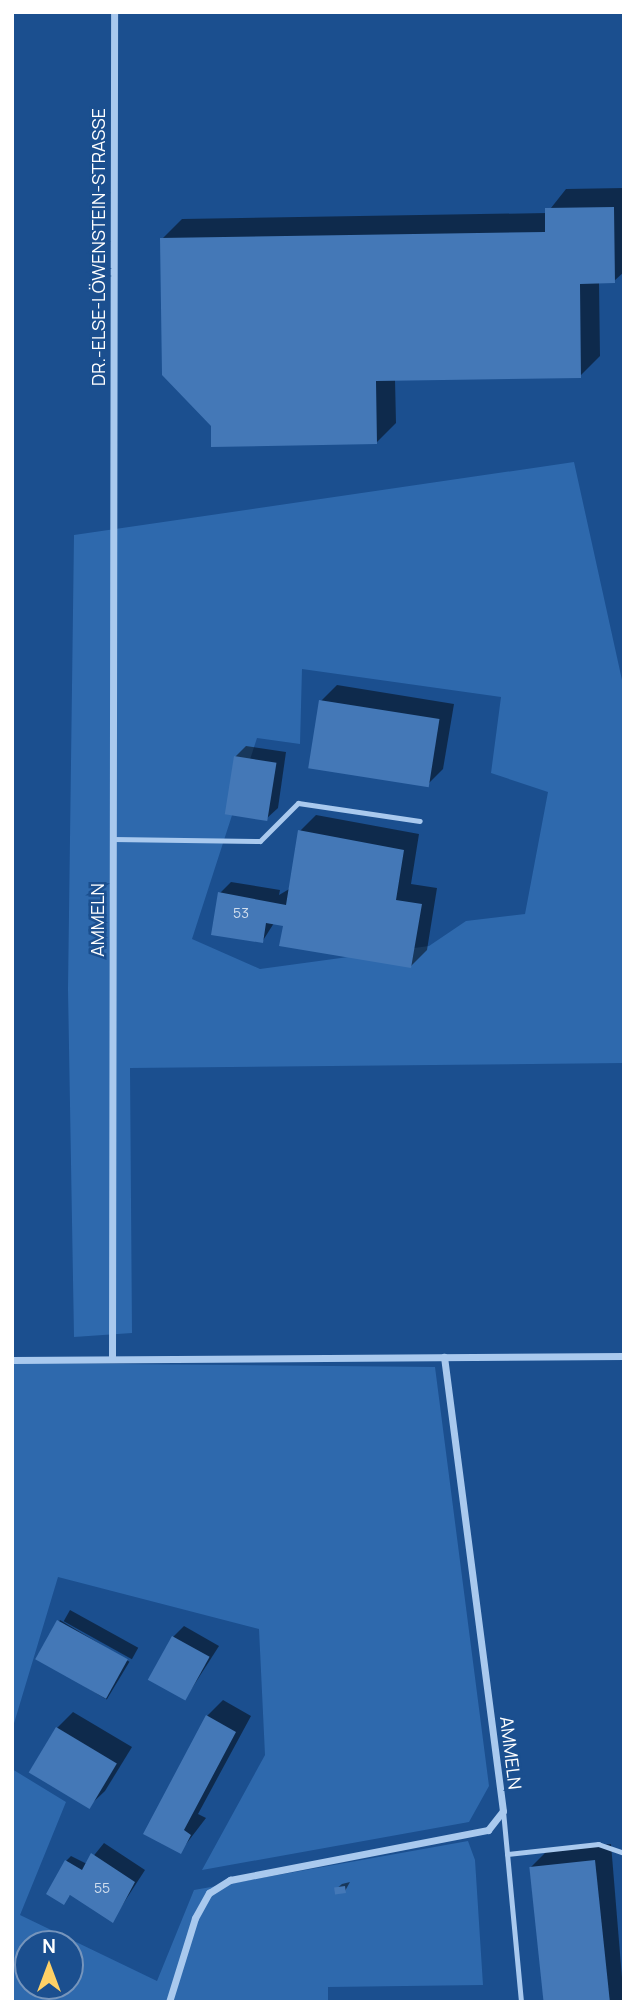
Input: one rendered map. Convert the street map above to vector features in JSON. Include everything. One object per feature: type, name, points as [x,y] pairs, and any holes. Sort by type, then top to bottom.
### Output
[{"type":"street","name":"DR.-ELSE-LÖWENSTEIN-STRASSE","points":[[113,482],[114,12]]},
{"type":"street","name":"AMMELN","points":[[111,1359],[113,482]]},
{"type":"street","points":[[12,1360],[624,1356]]},
{"type":"street","name":"AMMELN","points":[[169,2002],[195,1918],[209,1893],[230,1880],[488,1830],[503,1811],[444,1357]]},
{"type":"lane","points":[[113,839],[260,841],[298,803],[420,821]]},
{"type":"lane","points":[[503,1811],[521,2002]]},
{"type":"lane","points":[[507,1854],[598,1844],[624,1853]]},
{"type":"shaded area","points":[[574,462],[624,689],[624,1063],[130,1068],[132,1333],[74,1337],[68,989],[74,535]],"holes":[[[302,669],[501,697],[491,773],[548,792],[525,914],[466,921],[429,946],[260,969],[192,939],[257,738],[300,744]]]},
{"type":"shaded area","points":[[12,1363],[435,1367],[489,1786],[469,1822],[202,1870],[265,1755],[259,1629],[58,1577],[12,1730]]},
{"type":"shaded area","points":[[12,1769],[66,1802],[20,1915],[51,1930],[14,1930],[14,2000],[84,2000],[84,1946],[157,1981],[194,1890],[468,1841],[475,1860],[483,1985],[328,1987],[328,2002],[12,2002]]},
{"type":"building","points":[[614,207],[615,283],[580,284],[581,378],[376,381],[377,444],[211,447],[211,426],[162,375],[160,238],[545,232],[545,208]]},
{"type":"building","points":[[319,700],[439,719],[429,787],[308,768]]},
{"type":"building","points":[[234,756],[276,763],[267,821],[225,814]]},
{"type":"building","points":[[298,830],[404,850],[396,900],[422,904],[411,968],[279,946],[283,926],[266,923],[263,943],[211,935],[218,892],[286,905]]},
{"type":"building","points":[[57,1620],[128,1659],[106,1699],[35,1659]]},
{"type":"building","points":[[172,1636],[210,1657],[185,1701],[148,1680]]},
{"type":"building","points":[[206,1715],[236,1732],[184,1830],[191,1835],[181,1854],[143,1834]]},
{"type":"building","points":[[56,1727],[117,1764],[90,1809],[29,1772]]},
{"type":"building","points":[[91,1853],[135,1882],[113,1923],[70,1895],[64,1905],[46,1894],[65,1860],[82,1870]]},
{"type":"building","points":[[595,1860],[610,2002],[544,2002],[529,1867]]},
{"type":"building","points":[[345,1886],[346,1893],[335,1894],[334,1888]]}]
